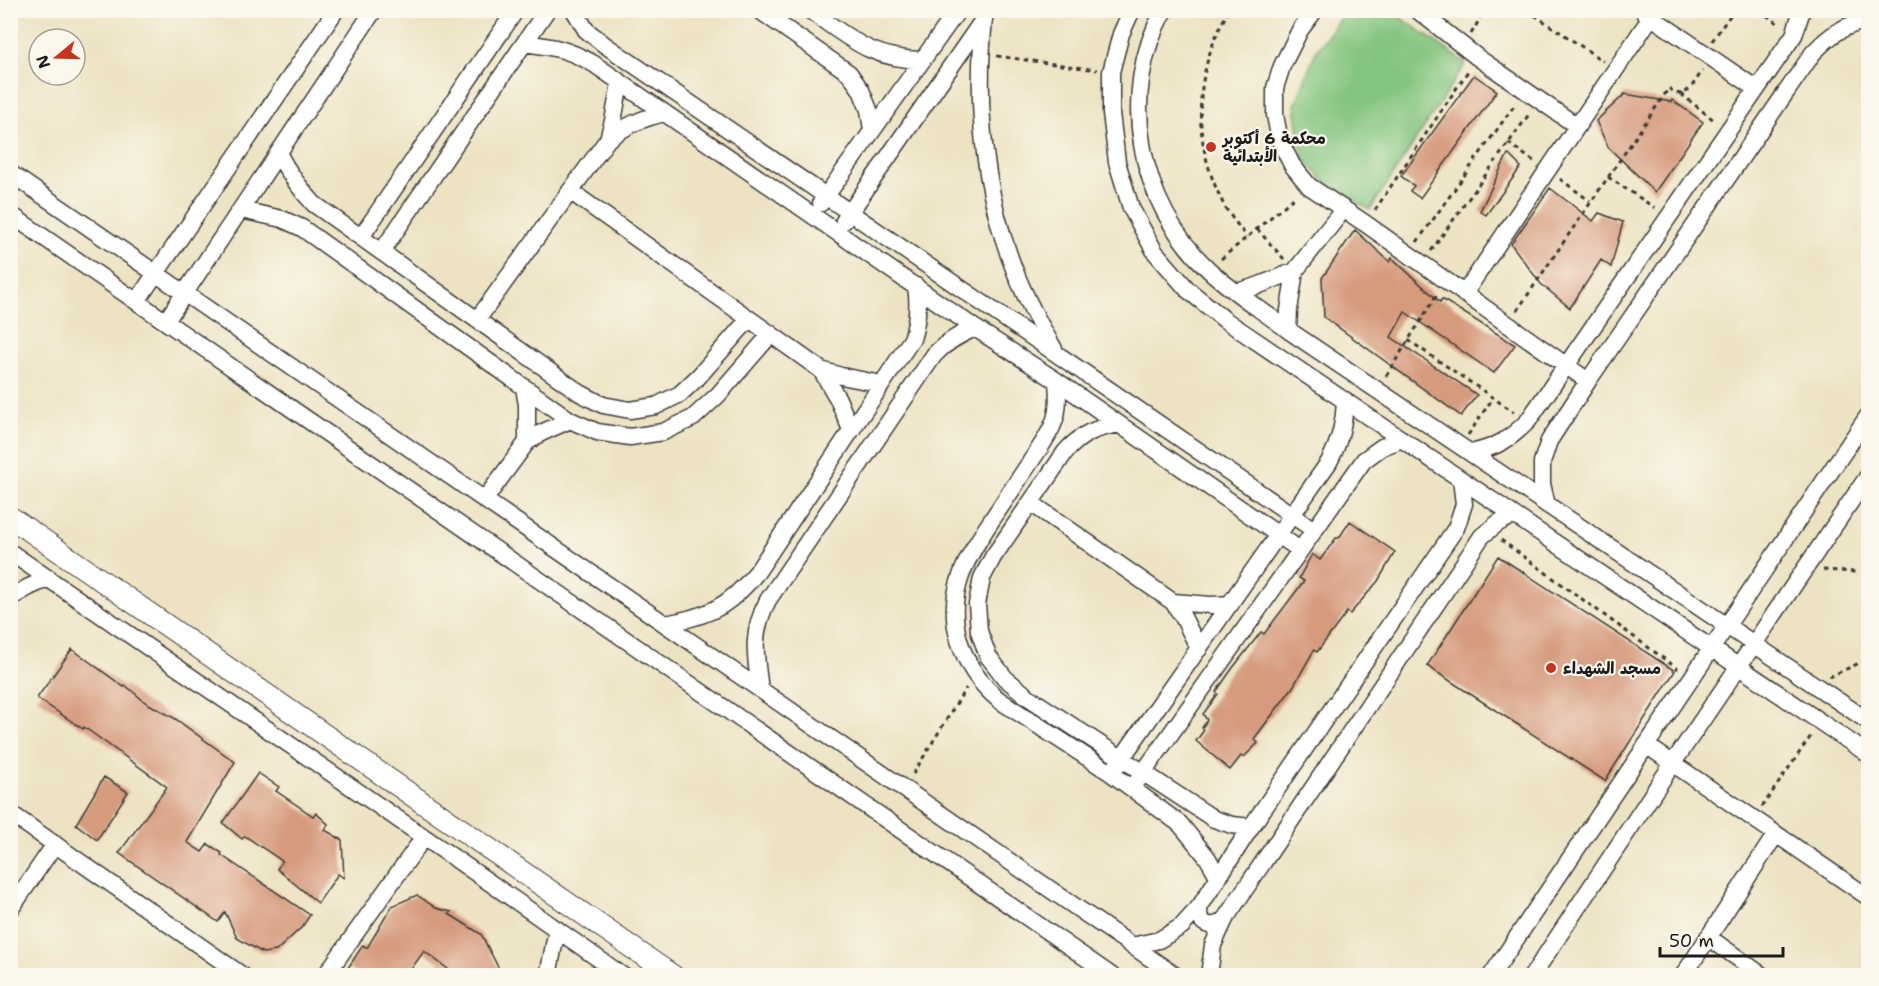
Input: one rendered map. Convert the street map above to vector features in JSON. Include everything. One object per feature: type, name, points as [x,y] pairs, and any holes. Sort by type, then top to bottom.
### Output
[{"type":"street","points":[[137,301],[336,10]]},
{"type":"street","points":[[166,321],[374,10]]},
{"type":"street","points":[[361,237],[516,10]]},
{"type":"street","points":[[382,251],[547,10]]},
{"type":"street","points":[[574,10],[586,30],[605,45],[1314,530]]},
{"type":"street","points":[[759,10],[849,73],[861,90],[869,110],[872,130]]},
{"type":"street","points":[[809,10],[863,48],[902,60],[922,60]]},
{"type":"street","points":[[813,215],[958,10]]},
{"type":"street","points":[[1132,10],[1121,34],[1111,72],[1111,113],[1118,162],[1131,208],[1155,252],[1188,290],[1225,320],[1869,754]]},
{"type":"street","points":[[1164,10],[1149,43],[1141,71],[1138,114],[1144,158],[1158,199],[1179,237],[1208,269],[1288,330],[1869,721]]},
{"type":"street","points":[[1315,10],[1300,30],[1282,66],[1275,88],[1275,115],[1281,141],[1292,165],[1309,186],[1588,381]]},
{"type":"street","points":[[1417,10],[1477,57],[1578,126]]},
{"type":"street","points":[[1466,450],[1493,448],[1512,437],[1528,421],[1794,35],[1802,10]]},
{"type":"street","points":[[1547,505],[1542,484],[1542,462],[1549,441],[1813,53],[1829,36],[1850,24],[1869,18],[1861,10]]},
{"type":"street","points":[[1464,294],[1578,126],[1647,14],[1757,89]]},
{"type":"street","points":[[987,15],[980,53],[980,105],[983,147],[994,209],[1030,307],[1056,352]]},
{"type":"street","points":[[837,231],[987,15]]},
{"type":"street","points":[[525,43],[552,46],[574,52],[975,328],[1058,381],[1300,550]]},
{"type":"street","points":[[608,139],[620,83]]},
{"type":"street","points":[[477,320],[608,139],[644,118],[665,113]]},
{"type":"street","points":[[278,153],[300,189],[314,204],[580,393],[603,405],[630,410],[656,406],[680,394],[749,319]]},
{"type":"street","points":[[10,173],[1176,975]]},
{"type":"street","points":[[570,191],[821,370],[882,384]]},
{"type":"street","points":[[240,210],[282,219],[302,228],[570,420],[597,432],[630,437],[663,432],[693,418],[718,396],[771,334]]},
{"type":"street","points":[[1237,292],[1295,271],[1344,210]]},
{"type":"street","points":[[10,213],[1112,975]]},
{"type":"street","points":[[1288,330],[1295,271]]},
{"type":"street","points":[[665,624],[695,618],[713,611],[730,601],[757,572],[912,339],[919,304],[916,286]]},
{"type":"street","points":[[760,689],[754,645],[756,629],[760,614],[774,590],[924,368],[946,343],[959,334],[975,328]]},
{"type":"street","points":[[902,354],[924,368]]},
{"type":"street","points":[[821,370],[838,399],[851,430]]},
{"type":"street","points":[[1058,381],[1056,414],[1047,436],[975,546],[962,570],[954,599],[954,625],[963,652],[987,690],[1133,788],[1180,824],[1207,857],[1218,876]]},
{"type":"street","points":[[524,387],[527,405],[527,441]]},
{"type":"street","points":[[1111,773],[1329,462],[1339,443],[1344,422],[1345,400]]},
{"type":"street","points":[[1491,975],[1869,416]]},
{"type":"street","points":[[485,499],[527,441],[570,420]]},
{"type":"street","points":[[1118,424],[1088,432],[1077,439],[1066,451],[993,557],[982,578],[977,604],[979,631],[988,656],[1005,678],[1028,697],[1214,819],[1232,825],[1251,827]]},
{"type":"street","points":[[1047,436],[1058,433],[1063,435],[1066,440],[1066,451]]},
{"type":"street","points":[[1133,788],[1364,460],[1382,447],[1402,439]]},
{"type":"street","points":[[1532,975],[1673,763],[1869,476]]},
{"type":"street","points":[[1132,946],[1159,940],[1182,926],[1200,906],[1251,827],[1456,528],[1464,504],[1461,479]]},
{"type":"street","points":[[1031,503],[1173,602],[1188,625],[1199,649]]},
{"type":"street","points":[[1200,906],[1198,912],[1200,920],[1205,924],[1220,925],[1225,919],[1482,536],[1514,515]]},
{"type":"street","points":[[10,517],[673,975]]},
{"type":"street","points":[[1444,546],[1456,541],[1463,542],[1466,546],[1467,559]]},
{"type":"street","points":[[10,552],[622,975]]},
{"type":"street","points":[[10,598],[49,578]]},
{"type":"street","points":[[1173,602],[1211,605],[1231,603]]},
{"type":"street","points":[[1646,745],[1869,897]]},
{"type":"street","points":[[10,813],[243,975]]},
{"type":"street","points":[[1683,975],[1776,834]]},
{"type":"street","points":[[325,975],[424,837]]},
{"type":"street","points":[[10,910],[55,844]]},
{"type":"street","points":[[1209,975],[1214,945],[1225,919]]},
{"type":"street","points":[[548,975],[557,929]]},
{"type":"street","points":[[1708,937],[1763,975]]},
{"type":"path","points":[[1229,10],[1213,41],[1204,69],[1200,116],[1206,160],[1218,191],[1222,201],[1247,237]]},
{"type":"path","points":[[1464,46],[1485,10]]},
{"type":"path","points":[[1527,10],[1615,69]]},
{"type":"path","points":[[1681,94],[1688,91],[1734,10]]},
{"type":"path","points":[[1759,10],[1794,35]]},
{"type":"path","points":[[980,53],[1111,72]]},
{"type":"path","points":[[1366,224],[1477,57]]},
{"type":"path","points":[[1508,325],[1590,201],[1669,88],[1681,94],[1728,132]]},
{"type":"path","points":[[1415,260],[1525,89]]},
{"type":"path","points":[[1415,260],[1540,99]]},
{"type":"path","points":[[1608,177],[1669,218]]},
{"type":"path","points":[[1208,269],[1309,186]]},
{"type":"path","points":[[1257,229],[1295,271]]},
{"type":"path","points":[[1377,390],[1446,281]]},
{"type":"path","points":[[1408,340],[1528,421]]},
{"type":"path","points":[[1466,450],[1493,398]]},
{"type":"path","points":[[1488,531],[1692,679]]},
{"type":"path","points":[[1806,569],[1855,572]]},
{"type":"path","points":[[1814,684],[1868,659]]},
{"type":"path","points":[[904,788],[975,674]]},
{"type":"path","points":[[1755,819],[1821,722]]},
{"type":"green space","points":[[1345,11],[1391,11],[1466,63],[1370,210],[1326,183],[1303,158],[1295,105],[1315,53]]},
{"type":"building","points":[[1474,75],[1497,91],[1420,198],[1410,191],[1414,186],[1401,176]]},
{"type":"building","points":[[1625,94],[1671,102],[1672,100],[1703,122],[1655,192],[1608,147],[1596,121]]},
{"type":"building","points":[[1508,154],[1521,167],[1486,215],[1480,211]]},
{"type":"building","points":[[1550,188],[1593,221],[1599,213],[1623,222],[1611,267],[1601,260],[1570,308],[1541,284],[1511,244]]},
{"type":"building","points":[[1355,230],[1390,262],[1392,258],[1440,302],[1442,299],[1515,345],[1494,373],[1405,312],[1391,337],[1477,395],[1461,416],[1324,317],[1322,278]]},
{"type":"building","points":[[1350,521],[1395,552],[1378,581],[1350,614],[1347,612],[1317,652],[1314,650],[1293,687],[1254,739],[1258,743],[1244,757],[1241,756],[1230,770],[1196,741],[1204,730],[1202,728],[1207,720],[1203,714],[1232,669],[1261,632],[1264,634],[1304,581],[1299,578],[1312,554],[1320,560]]},
{"type":"building","name":"مسجد الشهداء","points":[[1498,556],[1675,671],[1605,781],[1427,666]]},
{"type":"building","points":[[72,649],[124,687],[125,685],[145,702],[174,718],[235,762],[187,842],[202,852],[208,844],[310,915],[302,927],[276,951],[263,953],[237,938],[225,912],[218,922],[119,853],[167,787],[84,727],[83,729],[37,698]]},
{"type":"building","points":[[258,773],[279,787],[276,791],[313,816],[316,813],[328,824],[325,830],[342,840],[344,878],[338,874],[318,903],[277,869],[282,861],[245,836],[242,839],[223,823]]},
{"type":"building","points":[[104,777],[128,792],[97,840],[76,824]]},
{"type":"building","points":[[417,895],[436,908],[451,912],[449,914],[481,934],[498,967],[498,975],[456,975],[424,951],[407,975],[360,975],[348,968],[363,945],[367,948],[392,906]]},
{"type":"place","name":"محكمة 6 أكتوبر الأبتدائية","points":[[1211,147]]},
{"type":"place","name":"مسجد الشهداء","points":[[1551,668]]}]
